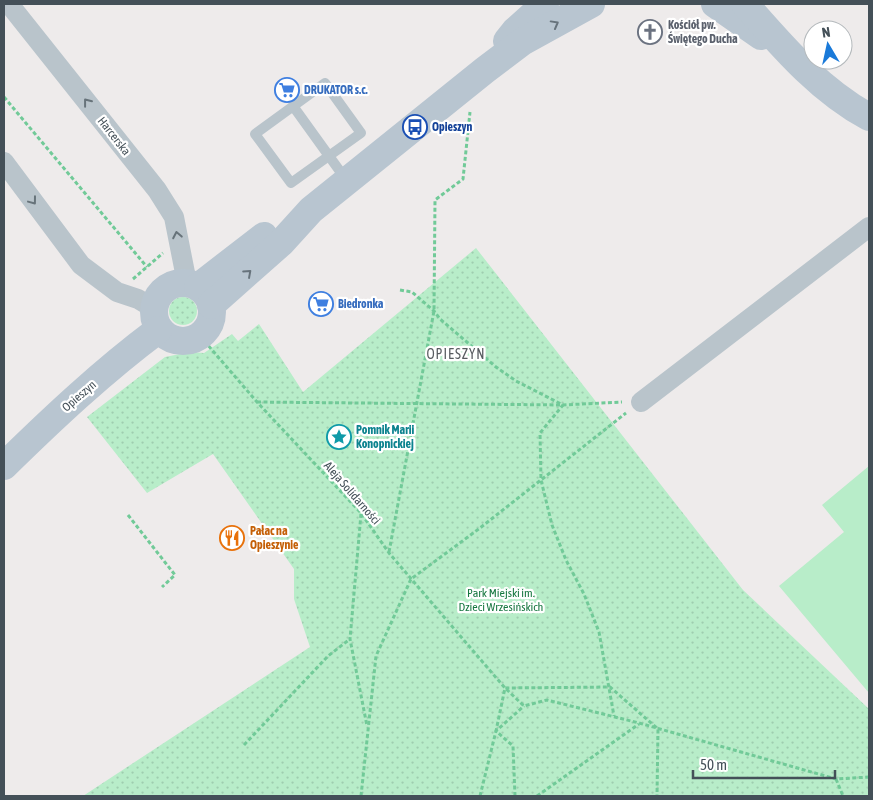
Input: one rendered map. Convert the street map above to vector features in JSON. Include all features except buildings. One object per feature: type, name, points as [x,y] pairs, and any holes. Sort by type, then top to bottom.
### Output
[{"type":"street","name":"Harcerska","points":[[10,4],[157,190],[174,217],[178,240],[199,292]]},
{"type":"street","points":[[199,292],[282,243],[311,210],[522,42],[591,4]]},
{"type":"street","points":[[715,4],[786,51]]},
{"type":"street","points":[[745,4],[786,51],[824,86],[856,110],[869,117]]},
{"type":"street","points":[[485,70],[515,31],[539,5]]},
{"type":"street","points":[[4,162],[80,265],[117,292],[138,299],[156,319],[167,338],[178,342],[190,341],[200,336],[208,328],[212,316],[199,292],[175,283],[165,288],[157,297],[156,319]]},
{"type":"street","points":[[640,402],[869,227]]},
{"type":"street","name":"Opieszyn","points":[[4,466],[46,424],[128,352],[156,319]]},
{"type":"lane","points":[[325,84],[361,133],[329,156],[291,183],[255,134],[325,84]]},
{"type":"lane","points":[[293,106],[347,182]]},
{"type":"path","points":[[4,97],[147,267]]},
{"type":"path","points":[[389,553],[434,311],[435,200],[463,179],[470,114],[468,104]]},
{"type":"path","points":[[117,292],[178,240]]},
{"type":"path","points":[[400,290],[412,292],[496,368],[516,381],[563,405]]},
{"type":"path","name":"Aleja Solidarności","points":[[200,336],[257,402],[361,513],[389,553],[505,688],[524,706]]},
{"type":"path","points":[[257,402],[563,405],[640,402]]},
{"type":"path","points":[[361,796],[376,656],[411,578],[480,528],[640,402]]},
{"type":"path","points":[[563,405],[540,433],[541,480],[552,526],[566,560],[584,594],[599,632],[614,716]]},
{"type":"path","points":[[361,513],[350,639],[368,730]]},
{"type":"path","points":[[128,515],[175,575],[162,586]]},
{"type":"path","points":[[244,746],[328,656],[350,639]]},
{"type":"path","points":[[480,796],[505,688],[610,687],[658,729],[657,796]]},
{"type":"path","points":[[496,731],[524,706],[547,700],[614,716],[836,780],[869,777]]},
{"type":"path","points":[[537,796],[639,723]]},
{"type":"path","points":[[496,731],[513,746],[515,796]]},
{"type":"path","points":[[836,780],[843,796]]},
{"type":"green space","name":"Park Miejski im. Dzieci Wrzesińskich","points":[[476,248],[743,590],[869,709],[869,796],[83,796],[310,647],[294,599],[294,569],[213,454],[147,493],[87,417],[165,357],[190,352],[204,353],[232,334],[238,341],[259,324],[303,392]]},
{"type":"green space","points":[[183,297],[193,301],[197,311],[193,321],[183,325],[173,321],[169,311],[173,301]]},
{"type":"green space","points":[[869,466],[869,693],[779,586],[844,532],[822,505]]},
{"type":"place","name":"Kościół pw. Świętego Ducha","points":[[650,32]]},
{"type":"place","name":"DRUKATOR s.c.","points":[[287,90]]},
{"type":"place","name":"Opieszyn","points":[[415,127]]},
{"type":"place","name":"Biedronka","points":[[321,304]]},
{"type":"place","name":"Pomnik Marii Konopnickiej","points":[[339,437]]},
{"type":"place","name":"Pałac na Opieszynie","points":[[232,538]]},
{"type":"district","name":"OPIESZYN","points":[[456,354]]}]
